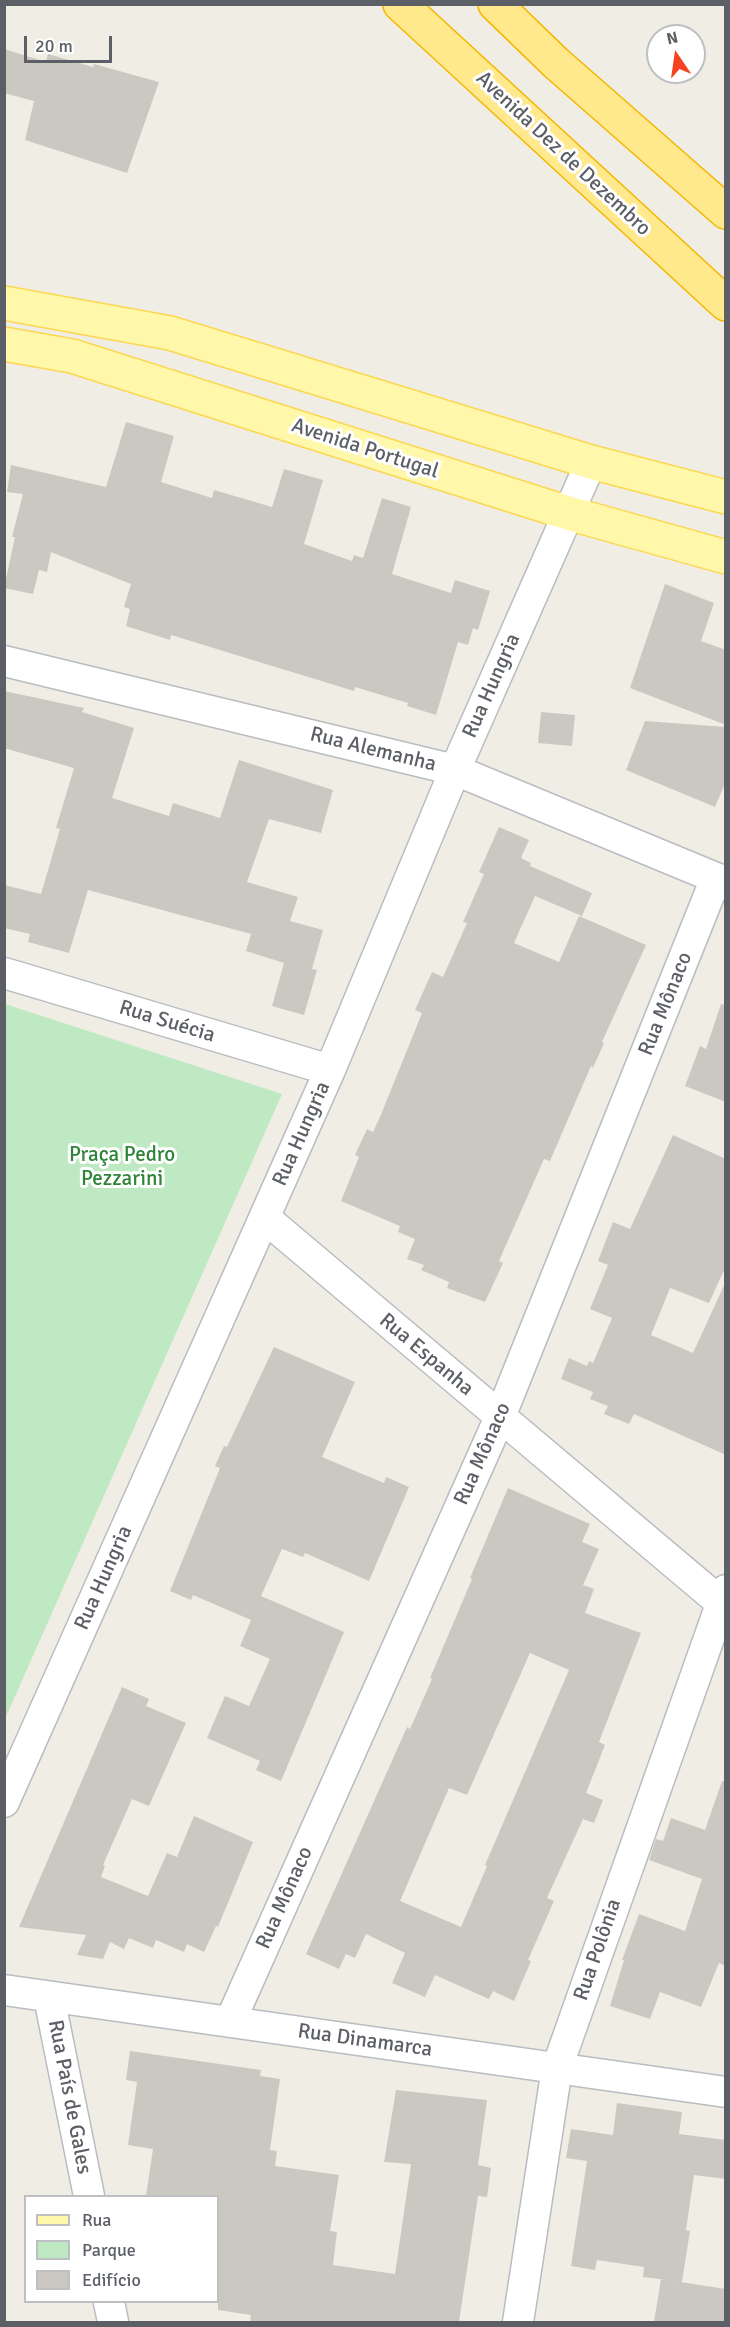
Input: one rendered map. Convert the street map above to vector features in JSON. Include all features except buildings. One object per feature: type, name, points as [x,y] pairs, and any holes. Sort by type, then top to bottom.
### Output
[{"type":"highway","name":"Avenida Dez de Dezembro","points":[[400,4],[726,304]]},
{"type":"highway","points":[[495,4],[556,63],[726,212]]},
{"type":"main road","points":[[4,303],[170,333],[591,462],[726,497]]},
{"type":"main road","name":"Avenida Portugal","points":[[4,344],[72,356],[568,513],[726,557]]},
{"type":"street","name":"Rua Hungria","points":[[8,1784],[265,1218],[330,1070],[455,770],[591,462]]},
{"type":"street","name":"Rua Alemanha","points":[[4,661],[455,770],[721,882]]},
{"type":"street","name":"Rua Mônaco","points":[[230,2022],[500,1417],[721,882]]},
{"type":"street","name":"Rua Suécia","points":[[4,973],[330,1070]]},
{"type":"street","name":"Rua Espanha","points":[[265,1218],[500,1417],[724,1600]]},
{"type":"street","name":"Rua Polônia","points":[[518,2322],[557,2068],[724,1600]]},
{"type":"street","name":"Rua Dinamarca","points":[[4,1990],[726,2092]]},
{"type":"street","name":"Rua País de Gales","points":[[49,1997],[88,2195]]},
{"type":"street","points":[[109,2303],[113,2322]]},
{"type":"green space","name":"Praça Pedro Pezzarini","points":[[4,1004],[282,1094],[5,1719]]}]
